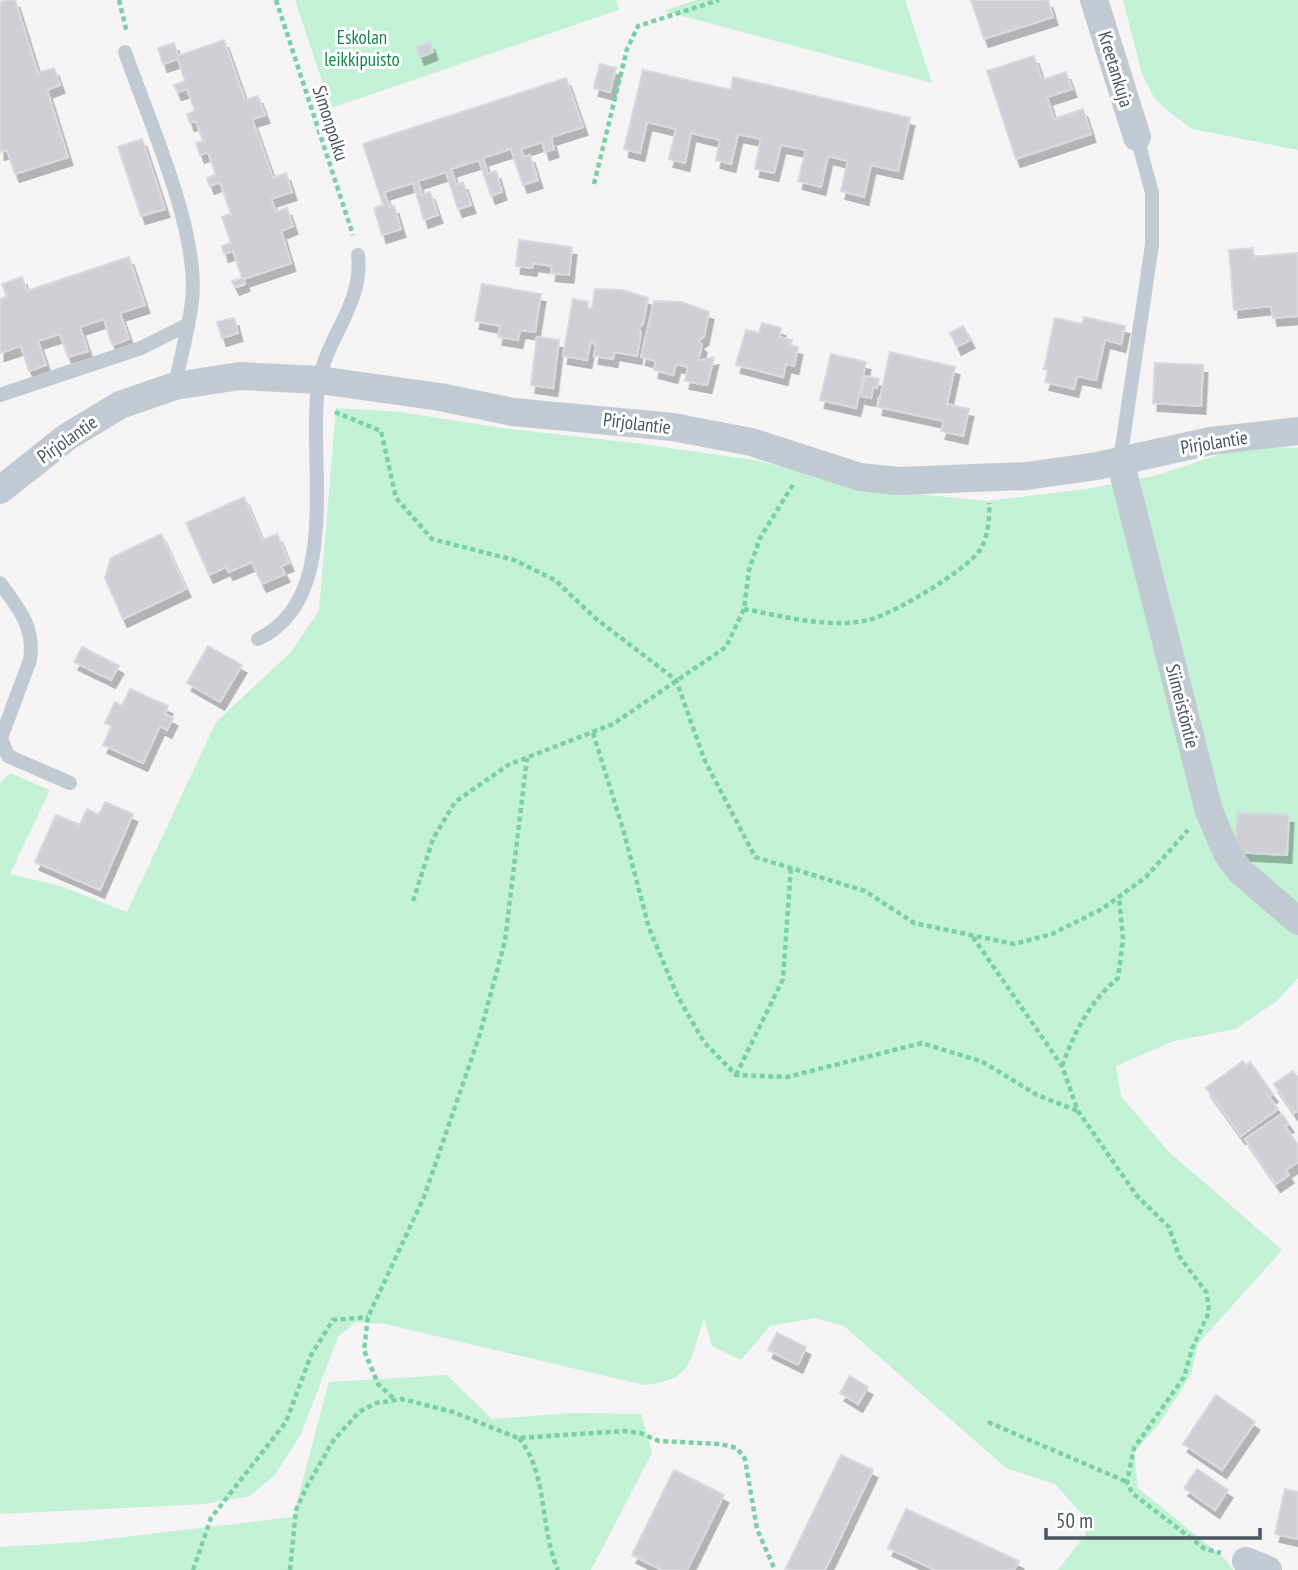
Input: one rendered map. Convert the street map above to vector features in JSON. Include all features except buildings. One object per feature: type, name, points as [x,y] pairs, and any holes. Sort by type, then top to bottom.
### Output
[{"type":"street","name":"Kreetankuja","points":[[1094,0],[1137,137]]},
{"type":"street","name":"Pirjolantie","points":[[0,490],[91,420],[142,395],[175,386],[240,376],[319,393],[440,397],[513,412],[673,426],[751,442],[879,480],[988,480],[1052,473],[1211,441],[1298,431]]},
{"type":"street","name":"Siimeistöntie","points":[[1120,460],[1209,811],[1227,853],[1240,871],[1298,921]]},
{"type":"lane","points":[[125,52],[184,219],[192,262],[192,300],[175,386]]},
{"type":"lane","points":[[1120,460],[1152,245],[1152,193],[1137,137]]},
{"type":"lane","points":[[258,639],[281,624],[309,582],[319,393],[358,284],[358,255]]},
{"type":"lane","points":[[0,395],[141,348],[187,325]]},
{"type":"lane","points":[[0,583],[29,625],[32,647],[30,660],[1,738],[2,746],[8,756],[70,783]]},
{"type":"path","points":[[119,0],[129,39],[125,52]]},
{"type":"path","name":"Simonpolku","points":[[276,0],[358,255]]},
{"type":"path","points":[[594,184],[626,49],[638,26],[719,0]]},
{"type":"path","points":[[319,393],[381,432],[396,498],[432,539],[514,559],[555,580],[594,618],[676,680],[705,761],[755,857],[865,891],[914,923],[1014,944],[1052,934],[1102,909],[1146,877],[1175,842],[1209,811]]},
{"type":"path","points":[[413,901],[433,839],[455,802],[508,765],[614,724],[676,680],[697,670],[726,647],[744,609],[749,570],[760,538],[785,500],[805,460]]},
{"type":"path","points":[[744,609],[816,622],[872,619],[932,589],[980,550],[990,518],[988,480]]},
{"type":"path","points":[[593,733],[623,829],[649,928],[678,997],[704,1042],[736,1075],[787,1077],[922,1043],[983,1062],[1037,1095],[1078,1111]]},
{"type":"path","points":[[527,758],[505,941],[479,1037],[424,1197],[368,1317],[364,1350],[378,1384],[393,1399],[453,1412],[518,1437],[625,1431],[659,1441],[720,1444],[737,1448],[745,1458],[757,1529],[775,1570]]},
{"type":"path","points":[[736,1075],[783,979],[791,866]]},
{"type":"path","points":[[1062,1066],[1076,1030],[1097,996],[1118,978],[1123,939],[1119,897]]},
{"type":"path","points":[[972,937],[1062,1066],[1078,1111],[1137,1196],[1169,1227],[1179,1256],[1207,1293],[1209,1312],[1192,1349],[1184,1377],[1134,1448],[1127,1482],[1132,1493],[1205,1549],[1257,1565]]},
{"type":"path","points":[[193,1570],[211,1518],[286,1422],[311,1355],[333,1320],[368,1317]]},
{"type":"path","points":[[290,1570],[296,1510],[333,1441],[359,1412],[393,1399]]},
{"type":"path","points":[[988,1422],[1127,1482]]},
{"type":"path","points":[[518,1437],[530,1453],[540,1480],[545,1532],[558,1570]]},
{"type":"green space","name":"Eskolan leikkipuisto","points":[[295,0],[616,0],[619,10],[331,108]]},
{"type":"green space","points":[[696,0],[905,0],[932,83],[664,11]]},
{"type":"green space","points":[[1123,0],[1298,0],[1298,150],[1192,129],[1172,114],[1155,99],[1142,74]]},
{"type":"green space","points":[[336,408],[401,412],[502,428],[754,460],[878,490],[987,501],[1087,489],[1154,476],[1221,454],[1261,446],[1298,448],[1298,978],[1278,1000],[1236,1029],[1174,1041],[1116,1066],[1121,1096],[1168,1151],[1282,1250],[1198,1344],[1191,1375],[1159,1424],[1134,1453],[1138,1488],[1225,1559],[1233,1570],[1058,1570],[1086,1534],[1082,1514],[1055,1484],[1006,1468],[844,1326],[815,1318],[770,1326],[741,1360],[712,1346],[704,1318],[692,1357],[681,1373],[644,1385],[385,1324],[356,1322],[338,1337],[301,1434],[275,1475],[250,1496],[205,1504],[0,1514],[0,783],[10,773],[50,790],[10,874],[61,886],[127,912],[216,722],[290,653],[319,611]]},
{"type":"green space","points":[[447,1375],[492,1419],[572,1413],[641,1414],[652,1453],[591,1570],[0,1570],[0,1547],[82,1542],[293,1517],[329,1382]]}]
